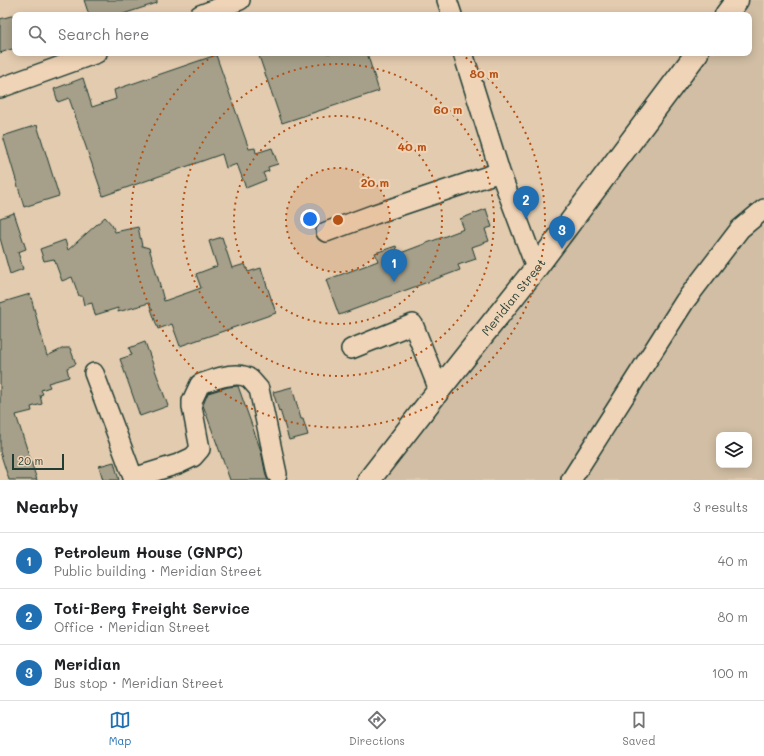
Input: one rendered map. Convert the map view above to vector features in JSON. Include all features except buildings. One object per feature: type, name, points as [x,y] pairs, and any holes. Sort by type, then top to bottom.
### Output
[{"type":"main road","points":[[728,12],[737,0]]},
{"type":"main road","name":"Meridian Street","points":[[369,480],[536,268],[695,56]]},
{"type":"street","points":[[208,12],[240,0]]},
{"type":"street","points":[[447,0],[451,12]]},
{"type":"street","points":[[0,88],[89,56]]},
{"type":"street","points":[[464,56],[500,172],[536,268]]},
{"type":"street","points":[[326,232],[500,172]]},
{"type":"street","points":[[571,480],[684,301],[740,229],[764,209]]},
{"type":"street","points":[[351,349],[413,324],[439,390]]},
{"type":"street","points":[[94,373],[133,479],[178,464],[193,457],[200,449],[192,401],[200,384],[223,376],[239,375],[249,378],[258,389],[277,474]]},
{"type":"shaded area","points":[[734,0],[764,0],[764,480],[372,480],[692,56],[752,56],[752,12],[725,12]]},
{"type":"place","name":"Toti-Berg Freight Service","points":[[526,219]]},
{"type":"place","name":"Meridian","points":[[562,249]]},
{"type":"place","name":"Petroleum House (GNPC)","points":[[394,282]]}]
